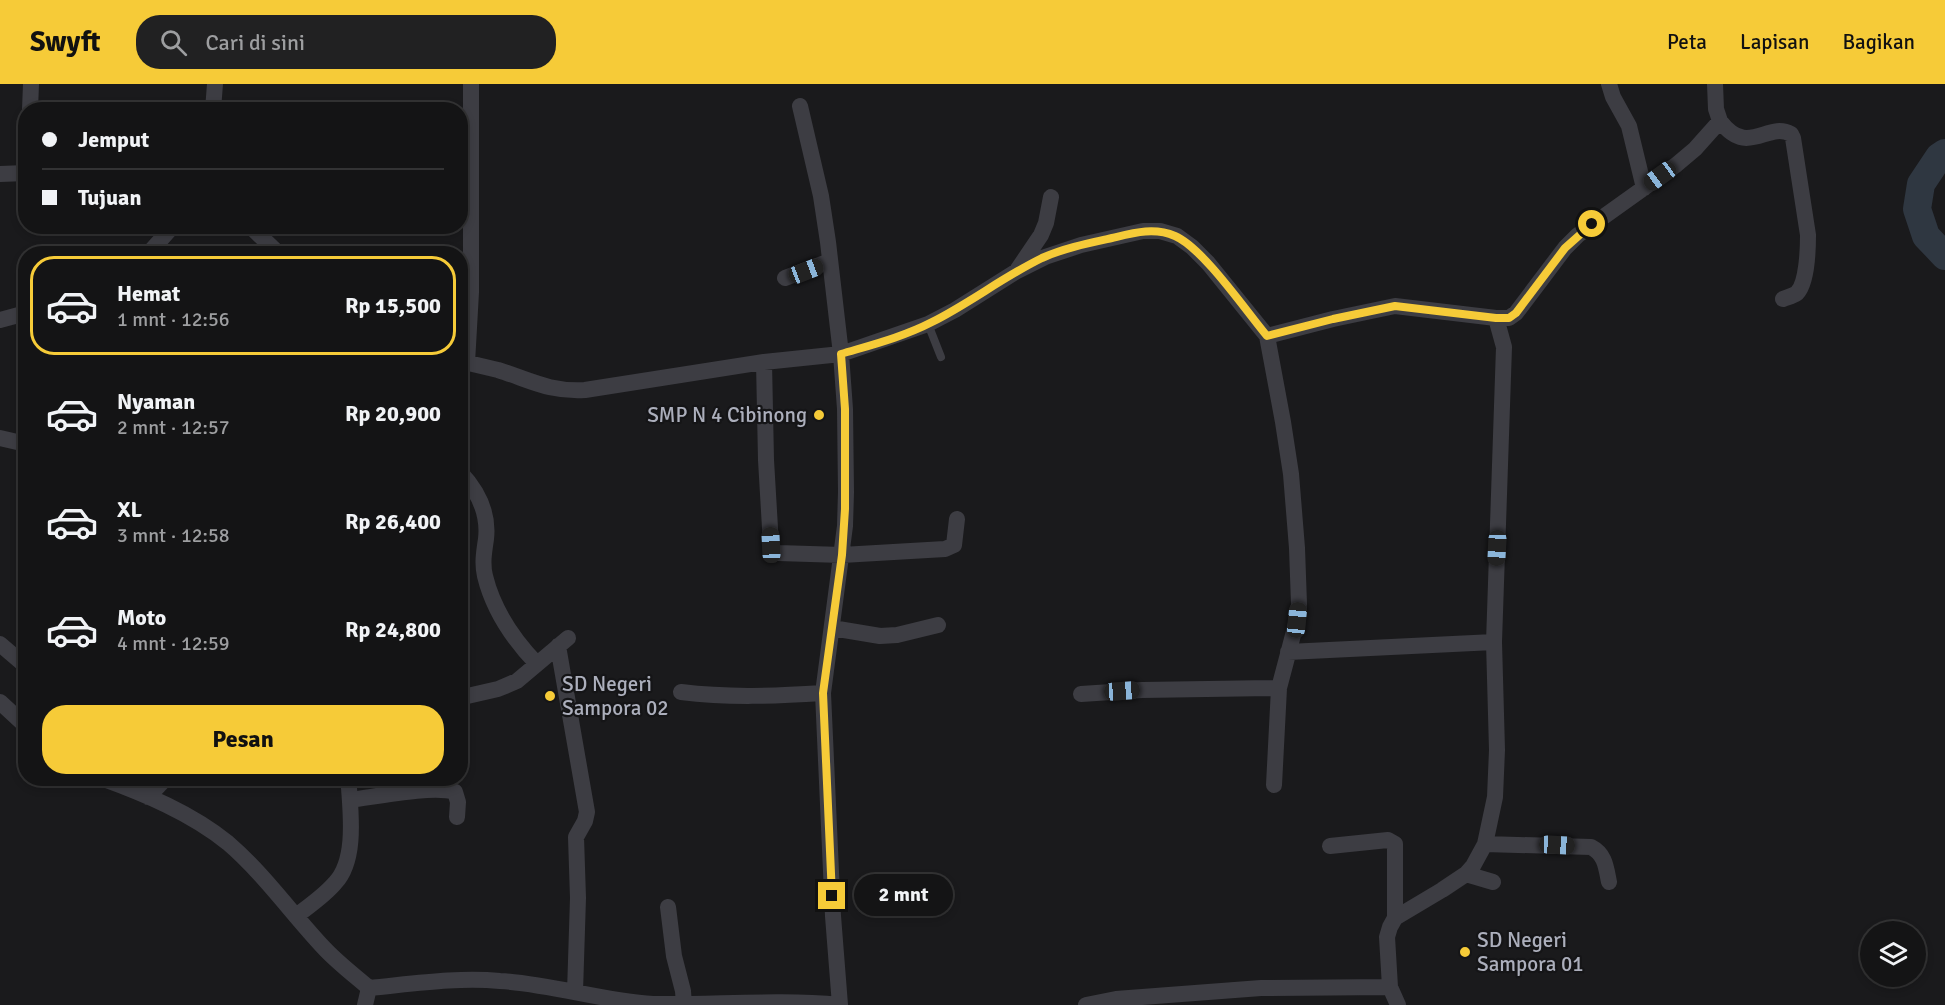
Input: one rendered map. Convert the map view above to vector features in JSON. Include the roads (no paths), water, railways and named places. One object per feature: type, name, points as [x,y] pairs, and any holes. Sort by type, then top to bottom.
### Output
[{"type":"street","points":[[30,102],[31,84]]},
{"type":"street","points":[[214,102],[215,84]]},
{"type":"street","points":[[468,322],[471,292],[471,84]]},
{"type":"street","points":[[1609,84],[1613,97],[1629,126],[1644,188]]},
{"type":"street","points":[[1715,84],[1716,109],[1720,121],[1735,136],[1746,139],[1783,132],[1791,134],[1809,252],[1798,292],[1784,299]]},
{"type":"street","points":[[121,786],[148,797],[200,824],[228,843],[249,863],[325,949],[369,988],[440,981],[499,980],[624,1001],[684,1005],[840,1005],[833,916],[823,693],[842,555],[846,465],[841,354],[830,261],[821,196],[800,106]]},
{"type":"street","points":[[1267,336],[1395,306],[1509,318],[1578,235],[1676,165],[1720,121]]},
{"type":"street","points":[[0,174],[18,173]]},
{"type":"street","points":[[1017,271],[1041,235],[1051,197]]},
{"type":"street","points":[[468,363],[566,391],[764,362],[841,354],[928,324],[1045,257],[1081,245],[1143,231],[1160,231],[1177,236],[1208,263],[1267,336],[1291,474],[1299,604],[1279,688],[1274,785]]},
{"type":"street","points":[[155,246],[165,234]]},
{"type":"street","points":[[258,234],[271,246]]},
{"type":"street","points":[[785,278],[830,261]]},
{"type":"street","points":[[0,320],[18,315]]},
{"type":"street","points":[[1395,918],[1466,874],[1473,866],[1485,844],[1495,797],[1497,750],[1494,642],[1504,347],[1496,318]]},
{"type":"street","points":[[764,362],[766,460],[773,550],[778,553],[842,555],[945,549],[954,545],[957,519]]},
{"type":"street","points":[[0,438],[18,442]]},
{"type":"street","points":[[468,480],[482,502],[486,518],[484,575],[504,622],[537,664]]},
{"type":"street","points":[[832,628],[880,636],[897,636],[938,625]]},
{"type":"street","points":[[468,696],[508,686],[525,675],[563,642],[587,812],[576,837],[578,898],[575,992]]},
{"type":"street","points":[[1288,652],[1494,642]]},
{"type":"street","points":[[0,644],[18,659]]},
{"type":"street","points":[[1081,694],[1142,690],[1279,688]]},
{"type":"street","points":[[681,692],[717,696],[823,693]]},
{"type":"street","points":[[0,702],[18,719]]},
{"type":"street","points":[[148,797],[158,786]]},
{"type":"street","points":[[296,916],[337,882],[345,868],[350,853],[349,794],[448,790],[454,792],[458,797],[457,817]]},
{"type":"street","points":[[1330,846],[1388,840],[1395,844],[1395,918],[1386,937],[1389,987],[1398,1005]]},
{"type":"street","points":[[1485,844],[1591,847],[1599,851],[1603,857],[1609,882]]},
{"type":"street","points":[[1466,874],[1493,882]]},
{"type":"street","points":[[668,907],[674,956],[683,991],[684,1005]]},
{"type":"street","points":[[1086,1005],[1116,999],[1261,988],[1389,987]]},
{"type":"street","points":[[365,1005],[369,988]]},
{"type":"lane","points":[[928,324],[941,357]]},
{"type":"waterway","points":[[1945,153],[1939,157],[1921,184],[1917,209],[1926,236],[1945,256]]},
{"type":"place","name":"SMP N 4 Cibinong","points":[[819,415]]},
{"type":"place","name":"SD Negeri Sampora 02","points":[[550,696]]},
{"type":"place","name":"SD Negeri Sampora 01","points":[[1465,952]]}]
